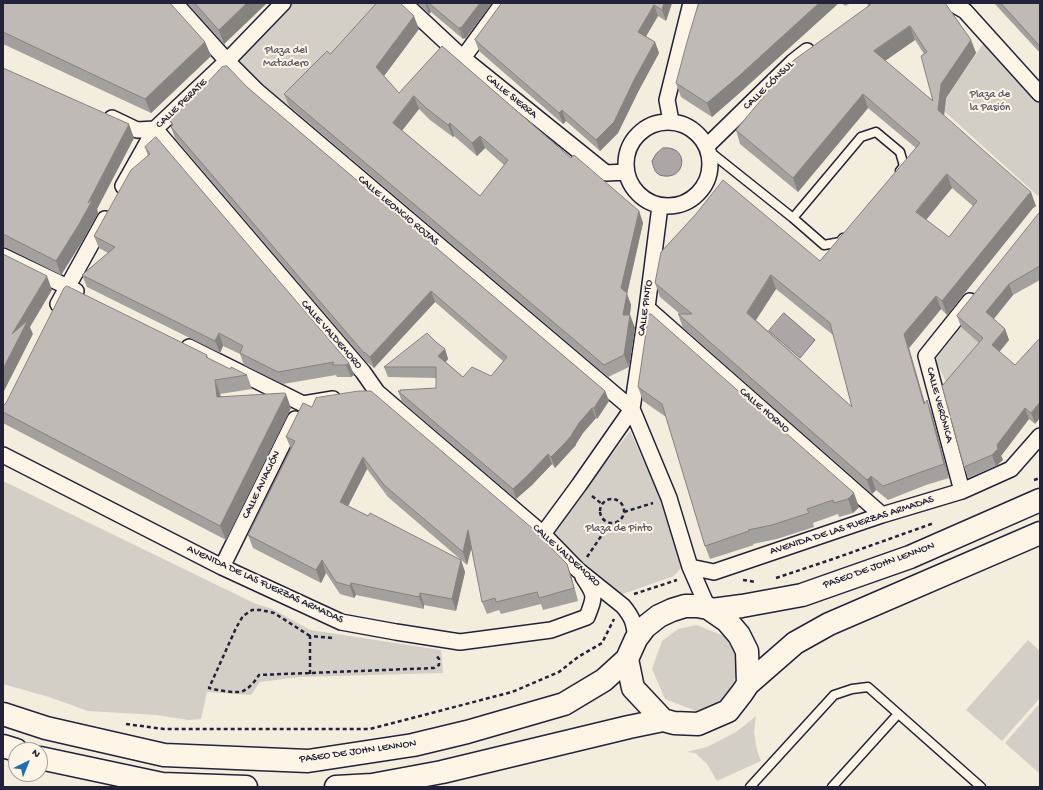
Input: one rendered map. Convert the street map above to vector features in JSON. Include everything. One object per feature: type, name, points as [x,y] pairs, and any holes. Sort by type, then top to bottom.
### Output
[{"type":"highway","name":"PASEO DE JOHN LENNON","points":[[710,609],[742,606],[802,595],[910,557],[1036,490]]},
{"type":"highway","points":[[336,787],[372,785],[442,772],[664,720],[674,723],[698,724],[728,711],[748,684],[795,643],[829,624],[1040,533]]},
{"type":"highway","points":[[664,720],[633,688],[627,659],[636,639],[645,627],[659,616],[672,610],[685,606],[697,606],[710,609],[727,621],[739,635],[747,651],[748,684]]},
{"type":"highway","name":"PASEO DE JOHN LENNON","points":[[3,714],[46,728],[164,755],[308,761],[414,745],[467,732],[564,704],[604,680],[627,659]]},
{"type":"highway","points":[[48,760],[162,784],[246,787]]},
{"type":"street","name":"CALLE LEONCIO ROJAS","points":[[175,3],[227,61],[263,96],[632,409]]},
{"type":"street","name":"CALLE PERATE","points":[[53,315],[155,129],[227,61],[283,3]]},
{"type":"street","name":"CALLE SIERRA","points":[[404,3],[463,58],[606,174],[626,172]]},
{"type":"street","points":[[463,58],[503,3]]},
{"type":"street","points":[[672,122],[667,100],[691,3]]},
{"type":"street","points":[[951,3],[968,7],[1040,94]]},
{"type":"street","name":"CALLE CÓNSUL","points":[[708,148],[793,62],[818,44]]},
{"type":"street","points":[[102,114],[137,130],[155,129]]},
{"type":"street","points":[[658,122],[682,124],[692,129],[701,137],[708,148],[711,163],[710,176],[704,188],[696,197],[685,204],[672,207],[660,206],[648,202],[639,195],[631,185],[626,172],[626,159],[629,147],[636,136],[646,127],[658,122]]},
{"type":"street","name":"CALLE VALDEMORO","points":[[155,129],[363,372],[362,394],[543,534],[578,570],[623,606],[634,624],[636,639]]},
{"type":"street","name":"CALLE PINTO","points":[[632,409],[660,206]]},
{"type":"street","points":[[3,256],[88,298]]},
{"type":"street","name":"CALLE VERÓNICA","points":[[962,491],[926,356],[980,288]]},
{"type":"street","name":"CALLE HORNO","points":[[647,308],[882,515]]},
{"type":"street","points":[[174,340],[303,404],[362,394]]},
{"type":"street","name":"CALLE AVIACIÓN","points":[[222,567],[303,404]]},
{"type":"street","points":[[632,409],[669,498],[690,567],[710,609]]},
{"type":"street","points":[[543,534],[632,409]]},
{"type":"street","name":"AVENIDA DE LAS FUERZAS ARMADAS","points":[[690,567],[714,572],[882,515],[962,491],[1011,469],[1040,436]]},
{"type":"street","name":"AVENIDA DE LAS FUERZAS ARMADAS","points":[[3,455],[222,567],[341,622],[460,642],[551,630],[587,617],[594,600],[592,590],[578,570]]},
{"type":"lane","points":[[793,218],[861,137],[876,132],[900,152],[904,166],[894,177]]},
{"type":"lane","points":[[708,148],[824,245],[840,242],[850,230]]},
{"type":"lane","points":[[750,787],[834,695],[852,689],[868,687],[981,787]]},
{"type":"lane","points":[[832,787],[898,714]]},
{"type":"path","points":[[1036,490],[1040,478]]},
{"type":"path","points":[[624,512],[669,498]]},
{"type":"path","points":[[612,499],[619,501],[622,504],[624,512],[618,522],[610,523],[601,516],[600,508],[605,502],[612,499]]},
{"type":"path","points":[[578,570],[610,523]]},
{"type":"path","points":[[773,579],[935,523]]},
{"type":"path","points":[[634,594],[679,579]]},
{"type":"path","points":[[753,582],[760,583]]},
{"type":"path","points":[[339,638],[310,636],[274,613],[261,610],[252,610],[243,616],[236,628],[208,688],[229,692],[243,691],[253,683],[259,675],[434,668],[439,665],[439,659],[435,654]]},
{"type":"path","points":[[120,723],[164,729],[370,729],[512,692],[559,672],[578,657],[602,643],[616,614]]},
{"type":"path","points":[[310,636],[310,674]]},
{"type":"green space","name":"Plaza del Matadero","points":[[290,3],[390,3],[286,106],[237,62],[239,54]]},
{"type":"green space","name":"Plaza de la Pasión","points":[[985,41],[1040,100],[1040,194],[1038,196],[944,111],[946,98]]},
{"type":"green space","points":[[961,327],[984,347],[949,388],[935,360]]},
{"type":"green space","name":"Plaza de Pinto","points":[[630,431],[662,501],[683,566],[674,576],[620,595],[576,559],[553,535],[584,490]]},
{"type":"green space","points":[[3,481],[256,604],[273,609],[310,630],[441,650],[443,673],[299,677],[260,682],[251,695],[207,692],[201,719],[189,720],[156,715],[88,711],[49,697],[3,684]]},
{"type":"green space","points":[[697,625],[724,636],[735,651],[739,670],[726,698],[696,711],[665,699],[652,669],[662,641],[678,629]]},
{"type":"green space","points":[[1028,640],[1040,651],[1040,698],[1002,741],[966,710]]},
{"type":"green space","points":[[1040,703],[1040,774],[1005,743]]},
{"type":"green space","points":[[756,716],[754,733],[757,750],[761,761],[717,781],[707,764],[695,753],[687,752],[707,747],[736,732]]},
{"type":"shaded area","points":[[663,148],[671,148],[681,156],[681,168],[672,176],[661,175],[655,171],[653,167],[652,161],[656,154]]},
{"type":"shaded area","points":[[784,313],[815,340],[800,358],[769,331]]},
{"type":"building","points":[[3,3],[170,3],[205,42],[145,99],[3,32]]},
{"type":"building","points":[[195,3],[247,3],[219,30]]},
{"type":"building","points":[[377,3],[400,3],[414,16],[376,67],[399,93],[442,46],[571,158],[574,155],[639,211],[621,288],[627,293],[623,315],[630,315],[624,355],[604,365],[284,94],[327,51],[330,54]],"holes":[[[414,96],[425,107],[448,125],[450,123],[472,143],[480,136],[508,160],[480,196],[393,123]]]},
{"type":"building","points":[[429,3],[480,3],[461,28],[459,28]]},
{"type":"building","points":[[502,3],[664,3],[662,10],[654,5],[638,32],[655,42],[634,80],[614,122],[596,140],[562,110],[559,113],[475,40]]},
{"type":"building","points":[[699,3],[819,3],[707,103],[676,83]]},
{"type":"building","points":[[868,3],[945,3],[971,40],[941,84],[938,110],[1031,192],[942,301],[936,296],[904,334],[924,404],[927,400],[944,464],[883,486],[871,476],[867,480],[678,314],[692,314],[655,283],[661,252],[696,214],[723,180],[820,261],[920,143],[863,94],[793,178],[736,130],[794,60],[870,5]],"holes":[[[910,26],[927,52],[921,56],[933,101],[874,51]],[[947,174],[977,201],[949,237],[916,212]],[[771,275],[830,323],[852,407],[747,313]]]},
{"type":"building","points":[[1001,3],[1040,3],[1040,46]]},
{"type":"building","points":[[227,66],[247,87],[605,391],[594,408],[592,408],[579,423],[572,435],[563,445],[551,457],[548,454],[513,489],[398,391],[436,388],[436,367],[384,367],[427,333],[445,349],[438,356],[463,377],[472,367],[491,376],[507,357],[431,291],[370,357],[364,353],[171,127],[173,125],[170,120],[222,67]]},
{"type":"building","points":[[3,68],[129,124],[88,203],[93,199],[56,261],[3,234]]},
{"type":"building","points":[[156,137],[349,363],[346,365],[332,365],[334,362],[278,372],[240,353],[243,346],[219,333],[215,341],[82,275],[115,247],[94,236],[131,170],[150,154],[145,147]]},
{"type":"building","points":[[1040,212],[1040,266],[1009,284],[986,312],[1005,329],[992,345],[1015,365],[1040,338],[1040,402],[1031,413],[1025,408],[997,445],[998,449],[992,455],[964,467],[942,386],[983,338],[957,316]]},
{"type":"building","points":[[3,254],[47,276],[12,334],[28,320],[3,369]]},
{"type":"building","points":[[67,286],[207,355],[206,357],[230,369],[231,367],[247,375],[215,380],[217,397],[286,394],[220,526],[3,412],[3,406],[6,403],[64,288]]},
{"type":"building","points":[[648,314],[651,314],[854,493],[848,499],[834,503],[833,500],[807,509],[809,513],[772,525],[748,530],[749,531],[705,546],[662,404],[638,387]]},
{"type":"building","points":[[359,391],[371,391],[532,528],[567,564],[574,588],[539,598],[537,592],[496,602],[495,598],[482,602],[468,530],[463,552],[384,485],[363,457],[340,502],[368,516],[370,513],[461,560],[452,599],[420,593],[419,597],[351,583],[350,586],[336,582],[322,560],[316,570],[248,535],[295,441],[286,437],[303,403],[312,407],[316,398]]}]
